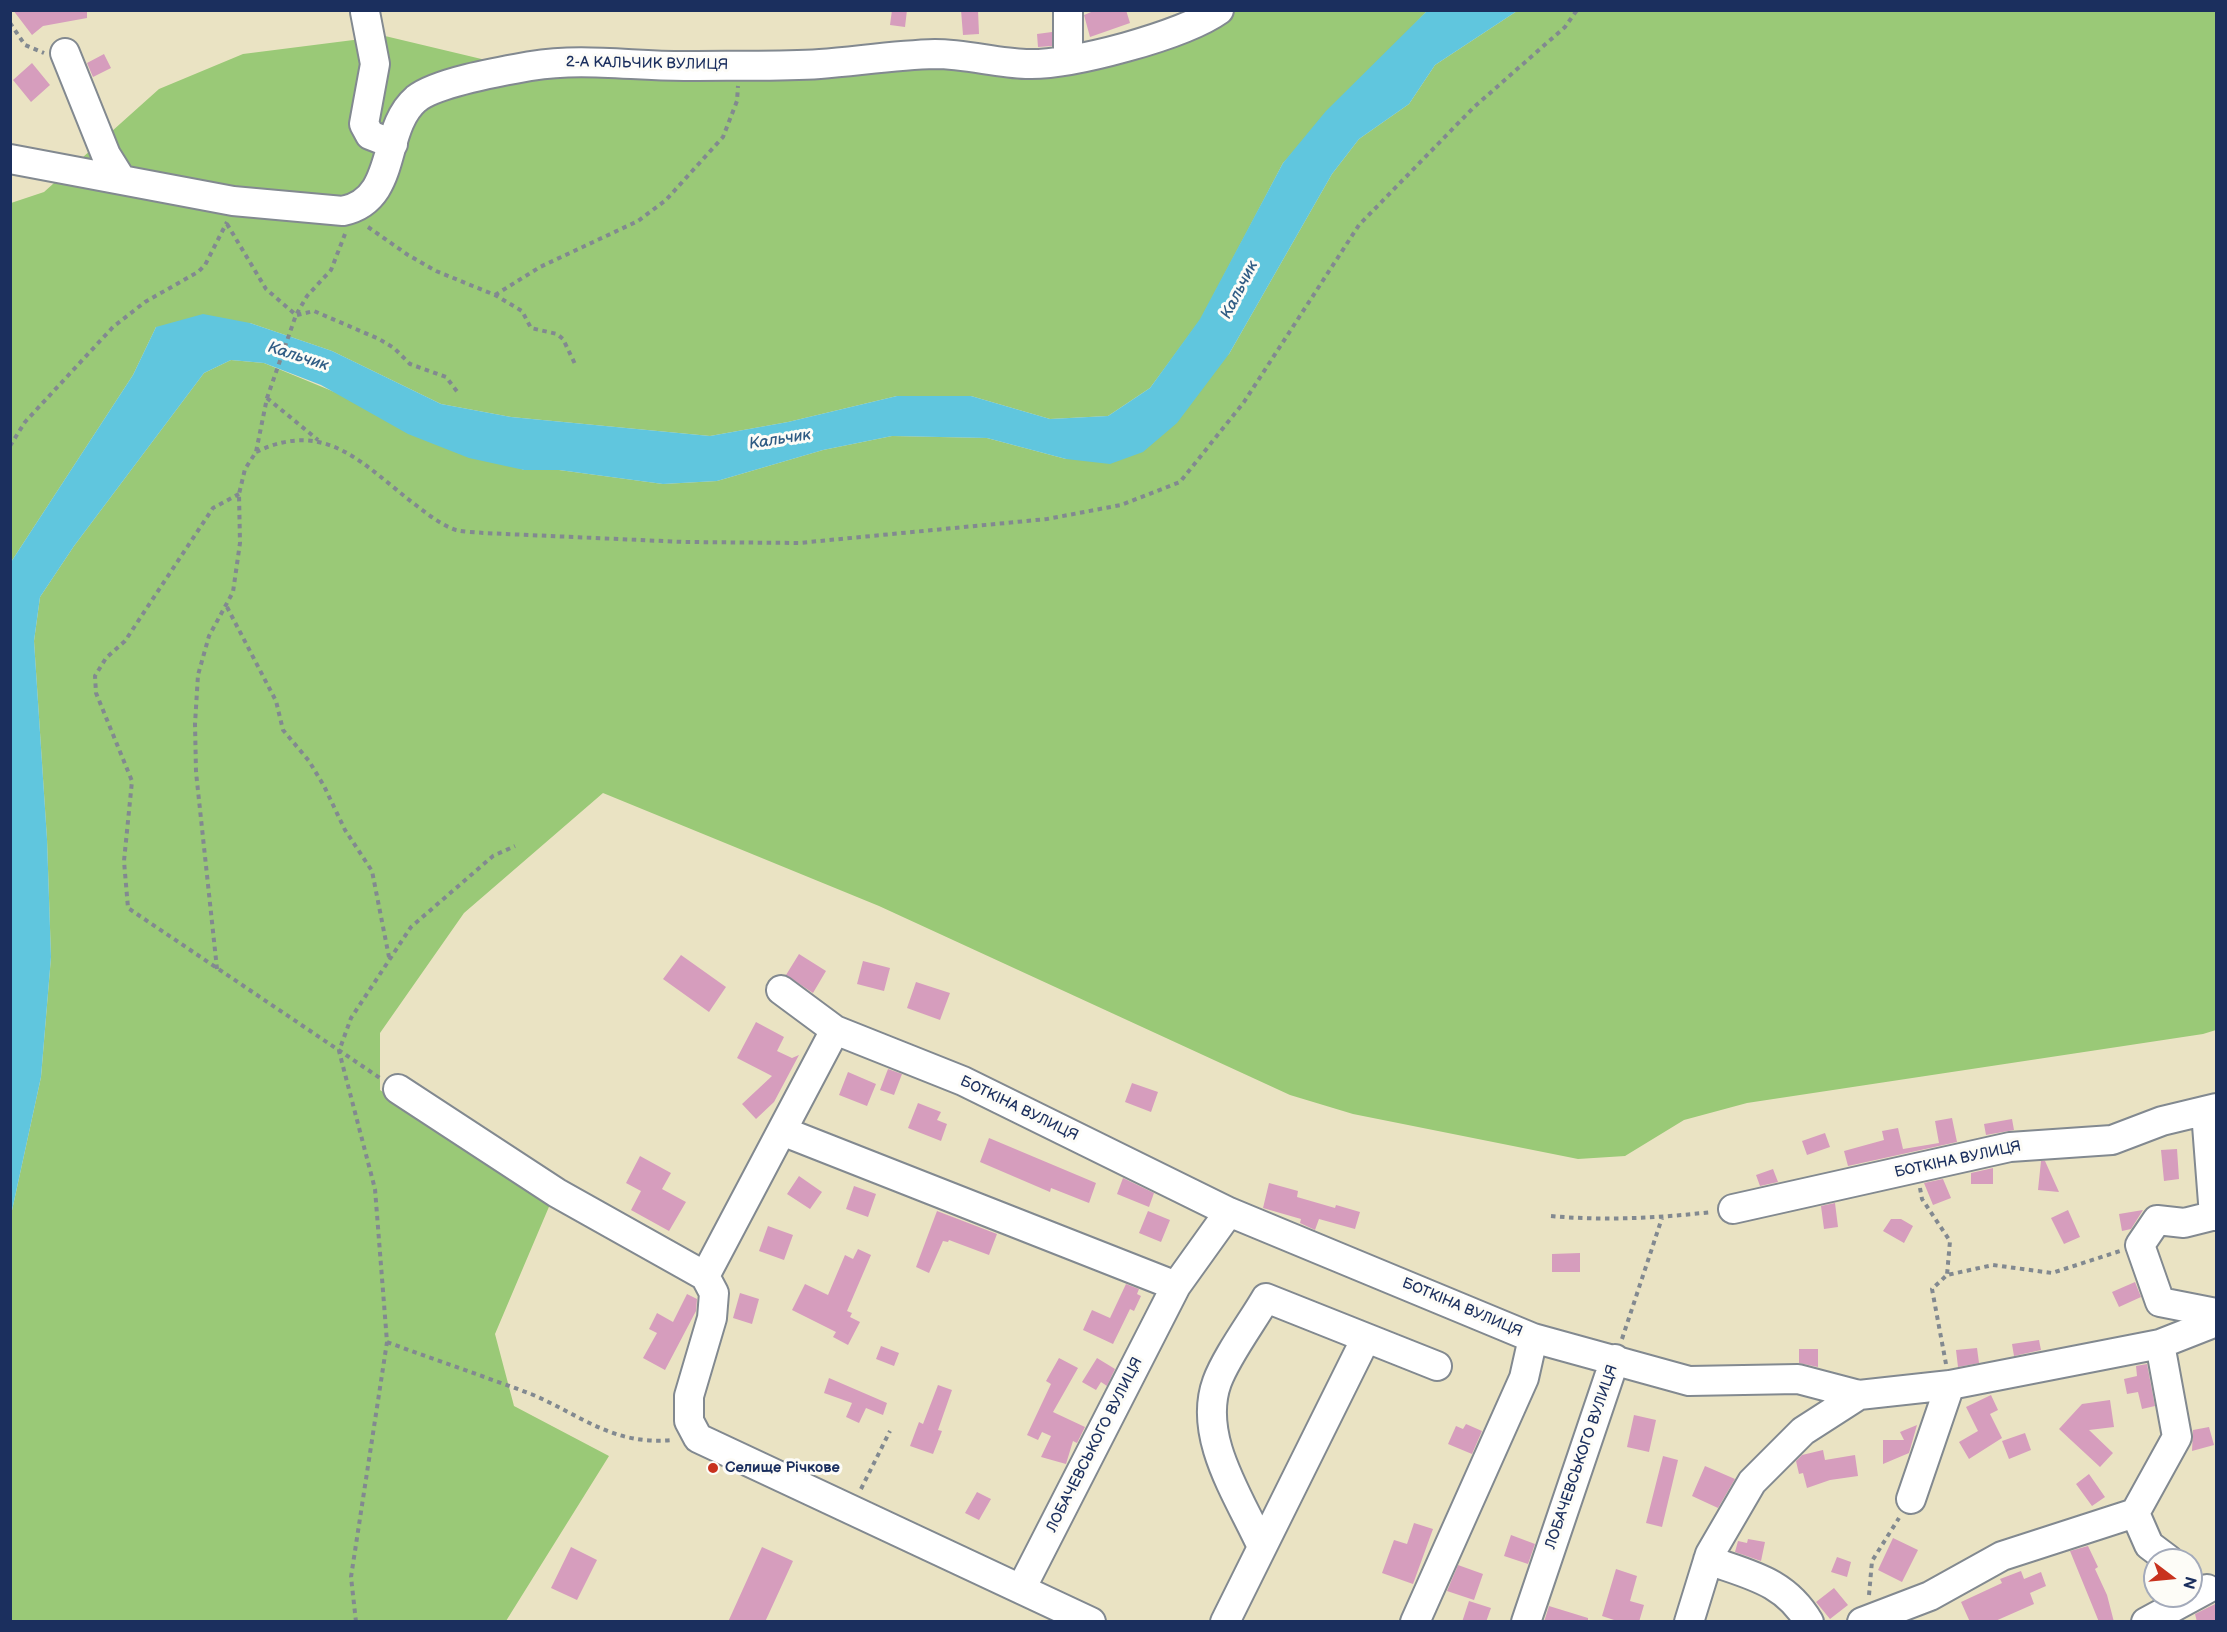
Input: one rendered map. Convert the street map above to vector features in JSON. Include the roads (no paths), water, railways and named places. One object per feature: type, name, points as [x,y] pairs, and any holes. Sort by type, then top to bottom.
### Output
[{"type":"street","points":[[1068,10],[1068,59]]},
{"type":"street","name":"2-А КАЛЬЧИК ВУЛИЦЯ","points":[[121,179],[229,213],[343,211],[352,213],[376,189],[406,112],[425,94],[458,83],[521,68],[566,61],[682,66],[820,64],[937,54],[1027,64],[1068,59],[1122,48],[1216,11]]},
{"type":"street","points":[[365,12],[375,73],[364,124],[370,135],[393,144]]},
{"type":"street","points":[[69,63],[106,155],[121,179]]},
{"type":"street","points":[[10,159],[121,179]]},
{"type":"street","name":"БОТКІНА ВУЛИЦЯ","points":[[781,990],[835,1030],[963,1081],[1230,1212],[1533,1338],[1615,1359]]},
{"type":"street","points":[[705,1276],[835,1030]]},
{"type":"street","points":[[398,1089],[557,1193],[705,1276],[714,1293],[712,1318],[689,1395],[689,1421],[698,1438],[1091,1622]]},
{"type":"street","points":[[2211,1110],[2216,1215],[2184,1223],[2157,1220],[2140,1245],[2160,1302],[2217,1313]]},
{"type":"street","name":"БОТКІНА ВУЛИЦЯ","points":[[1733,1209],[1862,1178],[1916,1170],[2010,1147],[2112,1140],[2162,1121],[2211,1110]]},
{"type":"street","points":[[782,1131],[1176,1286]]},
{"type":"street","name":"ЛОБАЧЕВСЬКОГО ВУЛИЦЯ","points":[[1021,1589],[1176,1286],[1230,1212]]},
{"type":"street","points":[[1262,1547],[1214,1442],[1210,1410],[1217,1381],[1266,1298],[1437,1366]]},
{"type":"street","name":"ЛОБАЧЕВСЬКОГО ВУЛИЦЯ","points":[[1526,1622],[1615,1359],[1689,1381],[1797,1378],[1859,1395],[1950,1385],[2160,1344],[2217,1322]]},
{"type":"street","points":[[1225,1622],[1366,1338]]},
{"type":"street","points":[[1415,1622],[1524,1378],[1533,1338]]},
{"type":"street","points":[[1864,1621],[1930,1596],[2002,1556],[2134,1513],[2177,1437],[2160,1344]]},
{"type":"street","points":[[1911,1499],[1950,1385]]},
{"type":"street","name":"ЛОБАЧЕВСЬКОГО ВУЛИЦЯ","points":[[1689,1622],[1708,1560],[1752,1482],[1803,1431],[1859,1395]]},
{"type":"street","points":[[2134,1513],[2149,1545],[2153,1548]]},
{"type":"street","points":[[1708,1560],[1777,1585],[1800,1606],[1809,1622]]},
{"type":"street","points":[[2146,1622],[2205,1586]]},
{"type":"water","name":"Кальчик","points":[[1427,11],[1517,11],[1435,65],[1409,104],[1359,139],[1332,174],[1229,354],[1177,423],[1143,452],[1110,464],[1066,459],[987,438],[892,436],[823,450],[717,481],[663,484],[559,470],[524,470],[469,458],[408,434],[321,385],[264,363],[231,360],[204,373],[74,546],[40,597],[34,641],[47,839],[51,957],[41,1077],[11,1215],[11,562],[133,375],[156,327],[203,314],[250,323],[332,351],[441,404],[511,417],[710,436],[788,422],[897,396],[971,396],[1050,419],[1108,416],[1150,388],[1200,319],[1283,163],[1326,111]]},
{"type":"place","name":"Селище Річкове","points":[[713,1468]]}]
